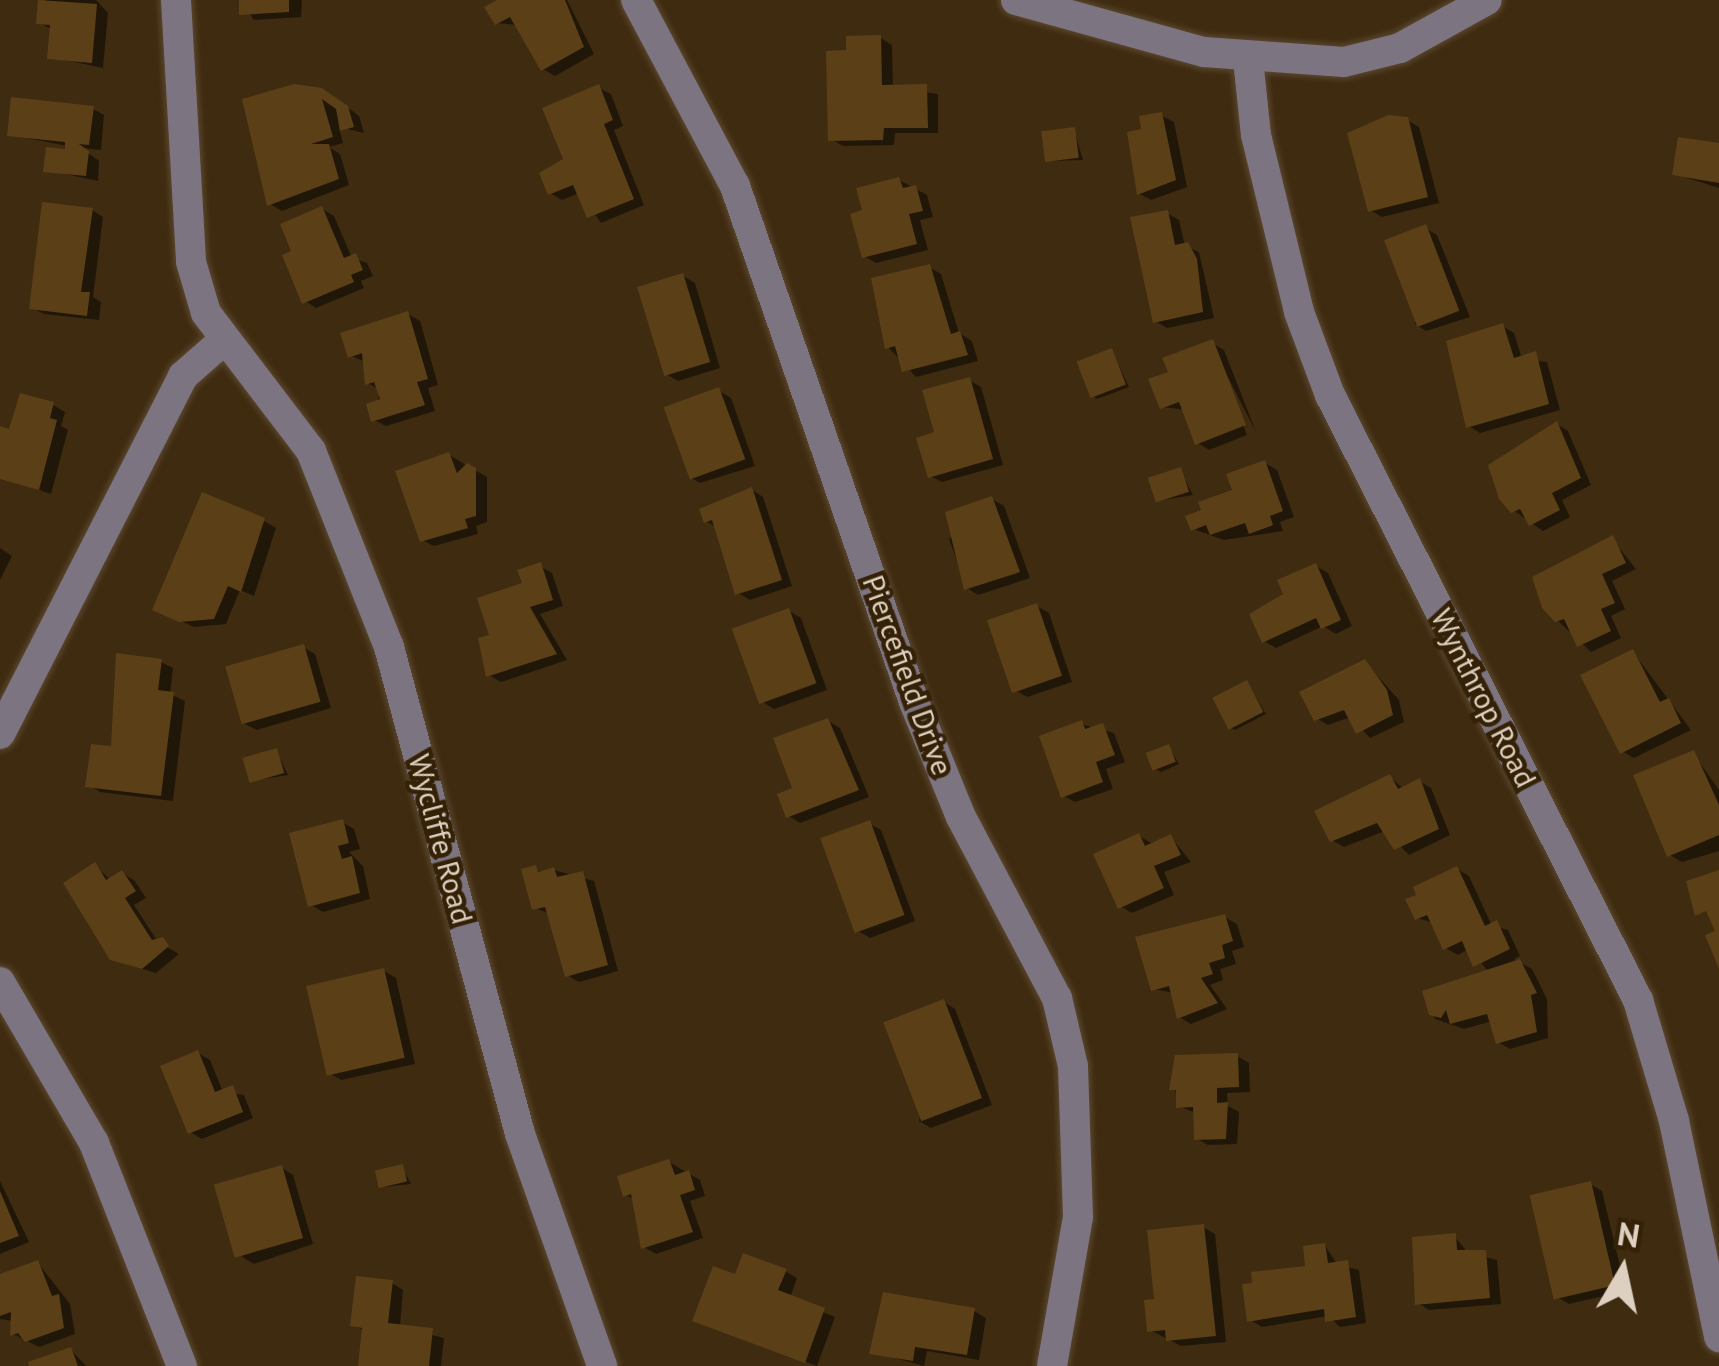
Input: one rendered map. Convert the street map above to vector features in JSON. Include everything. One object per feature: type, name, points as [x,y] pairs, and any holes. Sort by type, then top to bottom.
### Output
[{"type":"street","name":"Wycliffe Road","points":[[176,0],[191,262],[206,313],[311,451],[389,647],[520,1134],[602,1366]]},
{"type":"street","name":"Piercefield Drive","points":[[635,0],[735,186],[914,702],[961,817],[1057,998],[1073,1066],[1078,1197],[1052,1366]]},
{"type":"street","points":[[1016,0],[1248,59],[1345,62],[1400,47],[1487,0]]},
{"type":"street","name":"Wynthrop Road","points":[[1248,59],[1256,135],[1288,267],[1330,395],[1638,1000],[1675,1120],[1719,1337]]},
{"type":"street","points":[[0,734],[183,376],[224,340]]},
{"type":"street","points":[[0,982],[94,1143],[182,1366]]},
{"type":"building","points":[[38,0],[97,4],[92,63],[47,59],[50,25],[36,24]]},
{"type":"building","points":[[239,0],[289,0],[289,12],[239,15]]},
{"type":"building","points":[[497,0],[565,0],[584,47],[541,71],[510,17],[495,25],[484,7]]},
{"type":"building","points":[[881,35],[882,85],[927,84],[928,128],[884,128],[883,140],[828,141],[826,51],[846,50],[846,36]]},
{"type":"building","points":[[294,84],[322,88],[348,106],[354,127],[340,131],[336,109],[322,99],[333,137],[311,144],[329,144],[339,179],[267,206],[242,99]]},
{"type":"building","points":[[599,84],[613,120],[604,124],[634,199],[587,218],[573,185],[548,195],[539,173],[563,159],[542,108]]},
{"type":"building","points":[[11,97],[94,106],[89,145],[79,144],[89,151],[86,176],[43,172],[46,147],[65,149],[65,142],[7,136]]},
{"type":"building","points":[[1162,112],[1176,180],[1137,195],[1127,132],[1141,129],[1139,116]]},
{"type":"building","points":[[1388,115],[1408,117],[1428,197],[1368,212],[1347,133]]},
{"type":"building","points":[[1075,127],[1079,158],[1045,162],[1041,131]]},
{"type":"building","points":[[1678,137],[1719,143],[1719,183],[1672,175]]},
{"type":"building","points":[[899,177],[903,188],[916,185],[923,211],[909,214],[917,244],[862,258],[850,214],[862,210],[856,188]]},
{"type":"building","points":[[42,202],[93,208],[81,292],[90,292],[87,316],[29,309]]},
{"type":"building","points":[[322,206],[344,258],[356,253],[363,270],[351,275],[354,282],[302,304],[282,255],[291,251],[280,224]]},
{"type":"building","points":[[1168,210],[1175,245],[1188,242],[1197,259],[1203,312],[1153,323],[1130,217]]},
{"type":"building","points":[[1426,224],[1459,311],[1417,327],[1384,240]]},
{"type":"building","points":[[930,264],[951,334],[960,331],[968,355],[902,372],[895,346],[885,349],[871,278]]},
{"type":"building","points":[[683,273],[710,362],[664,376],[637,287]]},
{"type":"building","points":[[408,311],[428,379],[417,382],[425,405],[371,422],[366,404],[380,399],[374,382],[365,385],[362,353],[348,358],[340,333]]},
{"type":"building","points":[[1503,323],[1514,358],[1536,351],[1549,404],[1466,428],[1446,341]]},
{"type":"building","points":[[1213,339],[1246,425],[1195,445],[1179,402],[1160,409],[1148,379],[1168,372],[1162,358]]},
{"type":"building","points":[[1112,348],[1126,384],[1091,398],[1077,362]]},
{"type":"building","points":[[970,377],[993,459],[928,478],[916,438],[934,432],[922,390]]},
{"type":"building","points":[[719,387],[745,459],[690,480],[664,407]]},
{"type":"building","points":[[20,393],[54,402],[50,418],[57,420],[39,490],[0,479],[0,426],[9,429]]},
{"type":"building","points":[[1557,421],[1581,478],[1552,493],[1560,510],[1529,526],[1520,509],[1511,513],[1499,499],[1488,465]]},
{"type":"building","points":[[449,452],[457,473],[467,463],[476,468],[476,516],[465,519],[468,528],[420,542],[395,471]]},
{"type":"building","points":[[1265,460],[1283,511],[1270,516],[1273,525],[1249,534],[1245,523],[1210,535],[1206,525],[1191,531],[1185,516],[1201,510],[1198,502],[1232,490],[1226,474]]},
{"type":"building","points":[[1181,467],[1189,492],[1156,503],[1148,478]]},
{"type":"building","points":[[752,487],[782,580],[735,595],[712,520],[704,523],[699,509]]},
{"type":"building","points":[[202,492],[265,518],[241,592],[228,586],[214,619],[179,622],[152,610]]},
{"type":"building","points":[[992,496],[1020,572],[964,590],[945,512]]},
{"type":"building","points":[[1613,535],[1626,563],[1602,574],[1615,603],[1601,609],[1611,631],[1577,647],[1564,619],[1555,622],[1542,608],[1532,577]]},
{"type":"building","points":[[541,562],[553,600],[530,607],[557,654],[486,677],[478,638],[489,635],[477,598],[522,583],[517,570]]},
{"type":"building","points":[[1316,563],[1341,620],[1321,629],[1316,618],[1262,643],[1249,614],[1283,594],[1277,580]]},
{"type":"building","points":[[1037,603],[1062,676],[1012,693],[987,620]]},
{"type":"building","points":[[789,608],[816,683],[759,704],[732,629]]},
{"type":"building","points":[[304,644],[321,702],[242,724],[225,667]]},
{"type":"building","points":[[1633,649],[1660,702],[1669,698],[1681,723],[1620,754],[1580,675]]},
{"type":"building","points":[[116,653],[162,659],[158,690],[174,692],[161,796],[85,787],[91,744],[111,746]]},
{"type":"building","points":[[1365,659],[1387,690],[1393,715],[1356,734],[1344,710],[1314,721],[1299,692]]},
{"type":"building","points":[[1247,680],[1263,712],[1229,730],[1212,698]]},
{"type":"building","points":[[828,718],[859,790],[786,818],[777,794],[792,788],[773,738]]},
{"type":"building","points":[[1082,720],[1085,729],[1103,723],[1115,755],[1096,762],[1103,782],[1061,798],[1039,736]]},
{"type":"building","points":[[1169,744],[1176,762],[1152,771],[1146,753]]},
{"type":"building","points":[[277,748],[284,773],[250,783],[242,758]]},
{"type":"building","points":[[1694,750],[1719,805],[1719,835],[1667,857],[1633,775]]},
{"type":"building","points":[[1390,774],[1398,789],[1420,778],[1439,829],[1394,850],[1377,823],[1330,842],[1314,811]]},
{"type":"building","points":[[343,819],[349,843],[338,846],[342,859],[352,856],[360,893],[308,907],[289,833]]},
{"type":"building","points":[[870,820],[905,915],[855,933],[820,838]]},
{"type":"building","points":[[1139,833],[1145,846],[1171,834],[1181,855],[1154,866],[1164,888],[1118,909],[1093,854]]},
{"type":"building","points":[[95,862],[106,880],[122,870],[136,891],[125,898],[152,940],[163,937],[169,946],[142,969],[110,960],[63,883]]},
{"type":"building","points":[[536,865],[538,872],[554,867],[557,877],[583,871],[608,965],[565,977],[545,907],[532,910],[521,869]]},
{"type":"building","points":[[1457,866],[1485,926],[1497,920],[1510,949],[1473,967],[1462,941],[1443,950],[1427,915],[1415,920],[1405,899],[1416,895],[1413,887]]},
{"type":"building","points":[[1719,870],[1719,969],[1705,935],[1715,931],[1706,911],[1695,916],[1686,881]]},
{"type":"building","points":[[1225,914],[1233,941],[1222,945],[1225,958],[1209,963],[1213,974],[1201,978],[1218,1003],[1177,1019],[1169,986],[1151,991],[1135,937]]},
{"type":"building","points":[[1520,959],[1537,993],[1531,995],[1537,1032],[1496,1044],[1487,1014],[1450,1024],[1446,1010],[1441,1018],[1429,1015],[1422,991]]},
{"type":"building","points":[[384,968],[405,1058],[327,1076],[306,986]]},
{"type":"building","points":[[944,999],[982,1098],[921,1121],[883,1022]]},
{"type":"building","points":[[198,1050],[215,1092],[233,1085],[243,1112],[188,1134],[160,1066]]},
{"type":"building","points":[[1238,1053],[1239,1087],[1217,1088],[1217,1103],[1228,1102],[1226,1139],[1194,1140],[1193,1107],[1176,1108],[1176,1090],[1169,1090],[1175,1055]]},
{"type":"building","points":[[669,1159],[675,1175],[689,1170],[695,1190],[680,1195],[693,1232],[641,1249],[631,1194],[623,1197],[617,1176]]},
{"type":"building","points":[[403,1164],[407,1182],[379,1188],[375,1171]]},
{"type":"building","points":[[282,1165],[303,1238],[235,1258],[214,1185]]},
{"type":"building","points":[[1591,1181],[1615,1285],[1554,1299],[1530,1195]]},
{"type":"building","points":[[0,1191],[19,1236],[0,1243]]},
{"type":"building","points":[[1204,1224],[1216,1336],[1166,1341],[1165,1330],[1147,1332],[1144,1300],[1154,1299],[1147,1230]]},
{"type":"building","points":[[1456,1233],[1457,1250],[1486,1250],[1490,1298],[1415,1305],[1412,1237]]},
{"type":"building","points":[[1325,1243],[1328,1263],[1348,1260],[1356,1317],[1325,1322],[1324,1309],[1247,1322],[1242,1284],[1252,1283],[1251,1272],[1305,1266],[1303,1246]]},
{"type":"building","points":[[743,1253],[787,1269],[778,1290],[825,1308],[805,1363],[692,1321],[713,1266],[735,1274]]},
{"type":"building","points":[[38,1260],[52,1296],[59,1294],[64,1328],[25,1342],[18,1333],[10,1336],[11,1312],[0,1316],[0,1274]]},
{"type":"building","points":[[356,1276],[393,1280],[388,1323],[433,1328],[429,1366],[358,1366],[362,1328],[350,1326]]},
{"type":"building","points":[[883,1292],[975,1308],[967,1355],[915,1347],[913,1361],[869,1354]]},
{"type":"building","points":[[71,1347],[78,1366],[29,1366],[28,1362]]}]
